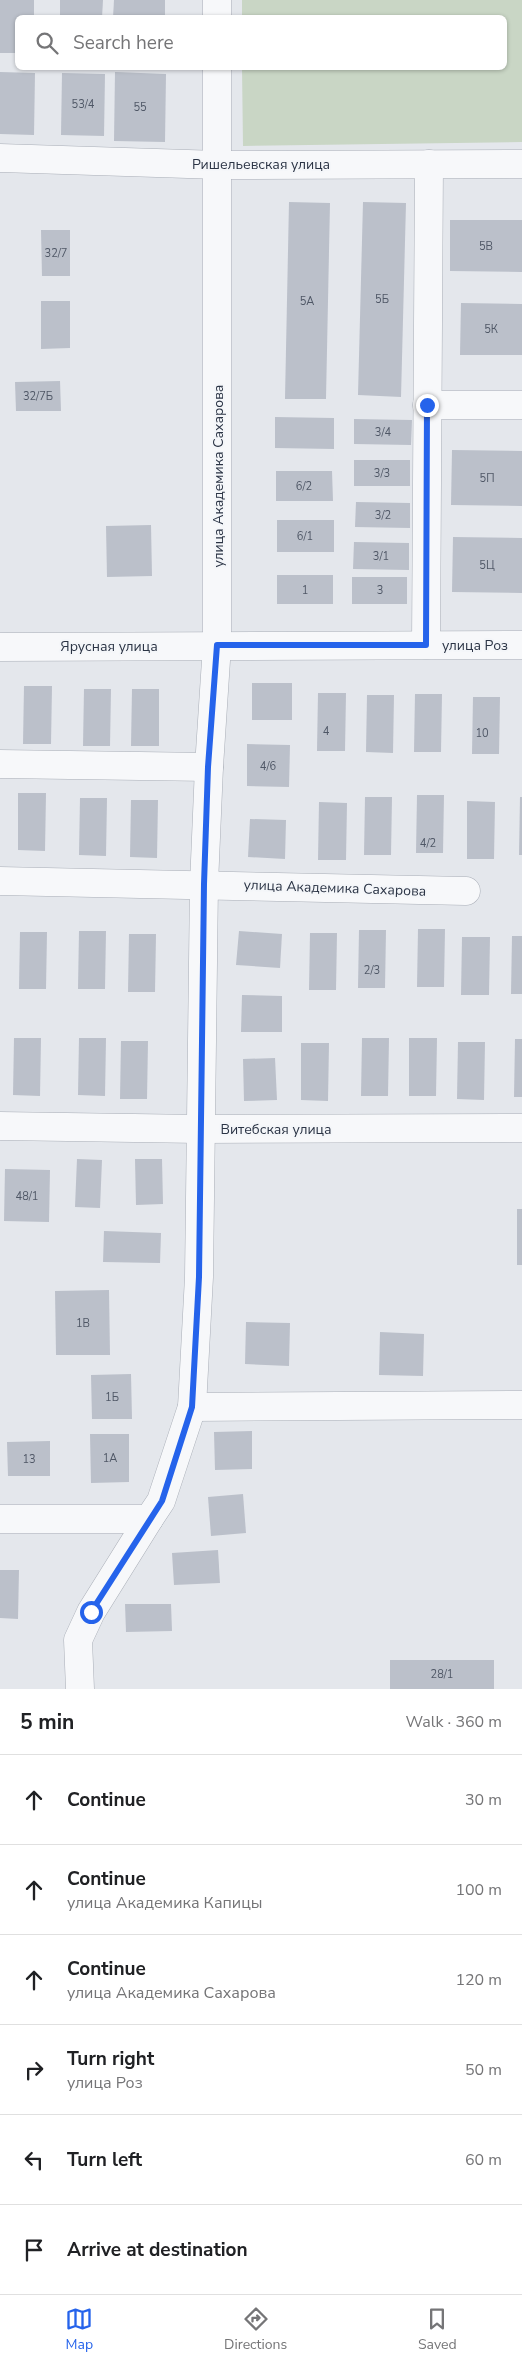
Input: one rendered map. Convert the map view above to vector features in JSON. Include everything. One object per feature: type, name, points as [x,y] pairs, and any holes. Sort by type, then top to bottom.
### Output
[{"type":"street","points":[[217,0],[217,15]]},
{"type":"street","name":"улица Академика Сахарова","points":[[80,1689],[78,1640],[91,1612],[149,1518],[162,1501],[192,1407],[199,1277],[204,884],[208,767],[217,645],[218,70]]},
{"type":"street","name":"Ришельевская улица","points":[[0,158],[219,165],[522,164]]},
{"type":"street","points":[[426,645],[429,164]]},
{"type":"street","points":[[427,405],[522,405]]},
{"type":"street","name":"улица Роз","points":[[217,645],[522,645]]},
{"type":"street","name":"Ярусная улица","points":[[0,647],[217,645]]},
{"type":"street","points":[[0,764],[208,767]]},
{"type":"street","name":"улица Академика Сахарова","points":[[0,881],[466,891]]},
{"type":"street","name":"Витебская улица","points":[[0,1126],[200,1130],[522,1128]]},
{"type":"street","points":[[192,1407],[522,1405]]},
{"type":"street","points":[[0,1519],[149,1518]]},
{"type":"green space","points":[[242,0],[522,0],[522,142],[243,146],[242,70],[507,70],[507,15],[242,15]]},
{"type":"building","points":[[0,0],[34,0],[34,15],[15,15],[15,53],[0,53]]},
{"type":"building","points":[[60,0],[103,0],[102,15],[60,15]]},
{"type":"building","points":[[114,0],[165,0],[165,15],[113,15]]},
{"type":"building","points":[[0,72],[35,73],[34,135],[0,134]]},
{"type":"building","points":[[115,72],[166,74],[165,142],[114,141]]},
{"type":"building","points":[[62,73],[105,74],[104,136],[61,135]]},
{"type":"building","points":[[289,202],[330,203],[326,399],[285,399]]},
{"type":"building","points":[[363,202],[406,203],[401,397],[358,395]]},
{"type":"building","points":[[450,220],[522,220],[522,272],[450,271]]},
{"type":"building","points":[[41,230],[70,230],[70,276],[42,276]]},
{"type":"building","points":[[41,301],[70,301],[70,348],[41,349]]},
{"type":"building","points":[[461,303],[522,304],[522,355],[460,355]]},
{"type":"building","points":[[60,381],[61,411],[16,411],[15,382]]},
{"type":"building","points":[[275,417],[334,418],[334,449],[275,448]]},
{"type":"building","points":[[354,419],[412,420],[411,445],[354,444]]},
{"type":"building","points":[[452,450],[522,451],[522,506],[451,505]]},
{"type":"building","points":[[354,460],[410,460],[410,486],[354,486]]},
{"type":"building","points":[[276,471],[332,471],[333,501],[276,501]]},
{"type":"building","points":[[356,502],[410,503],[410,528],[355,527]]},
{"type":"building","points":[[277,520],[334,520],[334,552],[277,552]]},
{"type":"building","points":[[151,525],[152,576],[107,577],[106,526]]},
{"type":"building","points":[[453,537],[522,538],[522,593],[452,592]]},
{"type":"building","points":[[354,542],[409,543],[409,570],[353,569]]},
{"type":"building","points":[[277,575],[333,575],[333,604],[277,604]]},
{"type":"building","points":[[352,577],[407,577],[407,604],[352,604]]},
{"type":"building","points":[[252,683],[292,683],[292,720],[252,720]]},
{"type":"building","points":[[24,686],[52,686],[51,744],[23,744]]},
{"type":"building","points":[[84,689],[111,689],[110,746],[83,746]]},
{"type":"building","points":[[132,689],[159,689],[159,746],[131,746]]},
{"type":"building","points":[[318,693],[346,693],[345,751],[317,751]]},
{"type":"building","points":[[415,694],[442,694],[441,752],[414,752]]},
{"type":"building","points":[[367,695],[394,695],[393,753],[366,752]]},
{"type":"building","points":[[473,697],[500,697],[499,754],[472,754]]},
{"type":"building","points":[[247,744],[290,745],[289,787],[247,786]]},
{"type":"building","points":[[18,793],[46,793],[45,851],[18,850]]},
{"type":"building","points":[[417,795],[444,795],[443,853],[416,853]]},
{"type":"building","points":[[365,797],[392,797],[391,855],[364,855]]},
{"type":"building","points":[[520,797],[522,797],[522,855],[519,855]]},
{"type":"building","points":[[80,798],[107,798],[106,856],[79,855]]},
{"type":"building","points":[[131,800],[158,800],[157,858],[130,857]]},
{"type":"building","points":[[467,801],[495,802],[494,859],[467,859]]},
{"type":"building","points":[[319,802],[347,803],[346,860],[318,860]]},
{"type":"building","points":[[250,819],[286,820],[285,859],[248,857]]},
{"type":"building","points":[[418,929],[445,929],[444,987],[417,987]]},
{"type":"building","points":[[359,930],[386,930],[385,988],[358,988]]},
{"type":"building","points":[[79,931],[106,931],[105,989],[78,989]]},
{"type":"building","points":[[239,931],[282,934],[280,968],[236,965]]},
{"type":"building","points":[[20,932],[47,932],[46,989],[19,989]]},
{"type":"building","points":[[310,933],[337,933],[336,990],[309,990]]},
{"type":"building","points":[[129,934],[156,934],[155,992],[128,992]]},
{"type":"building","points":[[512,936],[522,936],[522,994],[511,994]]},
{"type":"building","points":[[462,937],[490,937],[489,995],[461,995]]},
{"type":"building","points":[[242,995],[282,996],[282,1032],[241,1032]]},
{"type":"building","points":[[14,1038],[41,1038],[40,1096],[13,1095]]},
{"type":"building","points":[[79,1038],[106,1038],[105,1096],[78,1095]]},
{"type":"building","points":[[362,1038],[389,1038],[388,1096],[361,1096]]},
{"type":"building","points":[[409,1038],[437,1038],[436,1096],[409,1096]]},
{"type":"building","points":[[515,1039],[522,1039],[522,1097],[514,1097]]},
{"type":"building","points":[[121,1041],[148,1041],[147,1099],[120,1099]]},
{"type":"building","points":[[458,1042],[485,1042],[484,1100],[457,1099]]},
{"type":"building","points":[[301,1043],[329,1043],[328,1101],[301,1100]]},
{"type":"building","points":[[275,1058],[277,1100],[244,1101],[243,1059]]},
{"type":"building","points":[[77,1159],[102,1160],[100,1208],[75,1207]]},
{"type":"building","points":[[135,1159],[162,1159],[163,1204],[136,1205]]},
{"type":"building","points":[[5,1169],[50,1170],[49,1222],[4,1221]]},
{"type":"building","points":[[517,1209],[522,1209],[522,1265],[517,1265]]},
{"type":"building","points":[[104,1231],[161,1233],[160,1263],[103,1262]]},
{"type":"building","points":[[109,1290],[110,1355],[56,1355],[55,1291]]},
{"type":"building","points":[[246,1322],[290,1323],[289,1366],[245,1364]]},
{"type":"building","points":[[380,1332],[424,1334],[423,1376],[379,1375]]},
{"type":"building","points":[[131,1374],[132,1419],[92,1419],[91,1375]]},
{"type":"building","points":[[252,1431],[252,1469],[215,1470],[214,1432]]},
{"type":"building","points":[[90,1434],[129,1434],[129,1482],[91,1483]]},
{"type":"building","points":[[50,1441],[50,1476],[8,1476],[7,1442]]},
{"type":"building","points":[[243,1494],[246,1533],[211,1536],[208,1497]]},
{"type":"building","points":[[218,1550],[220,1583],[174,1585],[172,1553]]},
{"type":"building","points":[[0,1570],[19,1570],[18,1619],[0,1618]]},
{"type":"building","points":[[125,1604],[171,1604],[172,1631],[126,1632]]},
{"type":"building","points":[[390,1660],[494,1660],[494,1689],[390,1689]]},
{"type":"route","points":[[91,1612],[149,1518],[162,1501],[192,1407],[199,1277],[204,884],[208,767],[217,645],[426,645],[427,405]]}]
